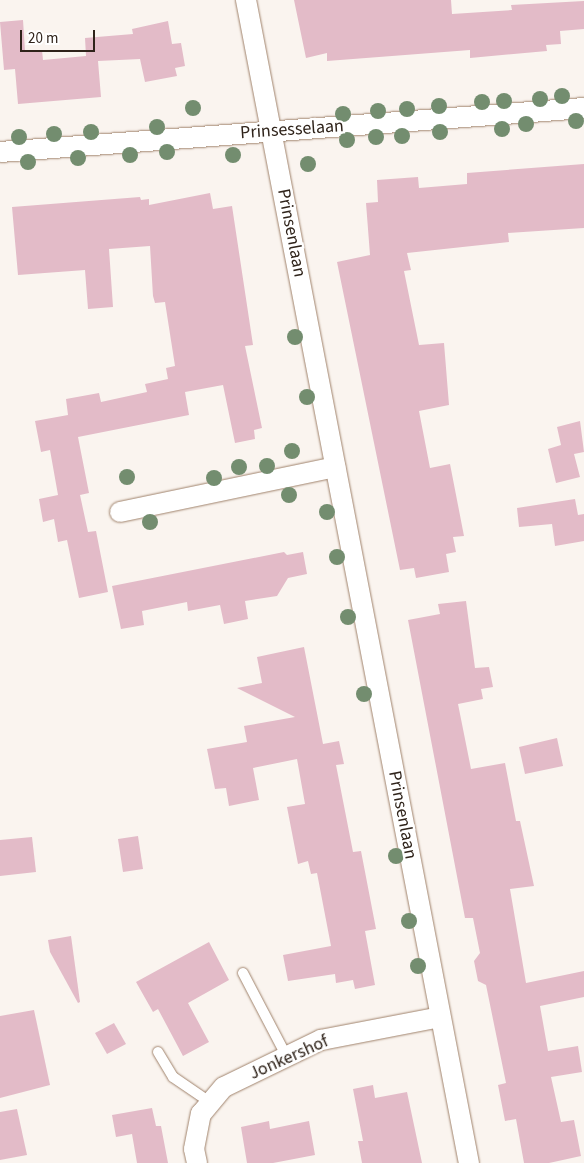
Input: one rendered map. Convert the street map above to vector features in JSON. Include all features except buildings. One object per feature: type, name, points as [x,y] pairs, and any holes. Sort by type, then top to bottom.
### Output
[{"type":"street","name":"Prinsenlaan","points":[[246,0],[469,1163]]},
{"type":"street","name":"Prinsesselaan","points":[[0,152],[584,108]]},
{"type":"street","points":[[120,512],[335,467]]},
{"type":"street","name":"Jonkershof","points":[[197,1163],[194,1148],[201,1114],[224,1087],[322,1040],[440,1017]]},
{"type":"lane","points":[[243,972],[287,1057]]},
{"type":"lane","points":[[158,1052],[173,1077],[211,1102]]}]
